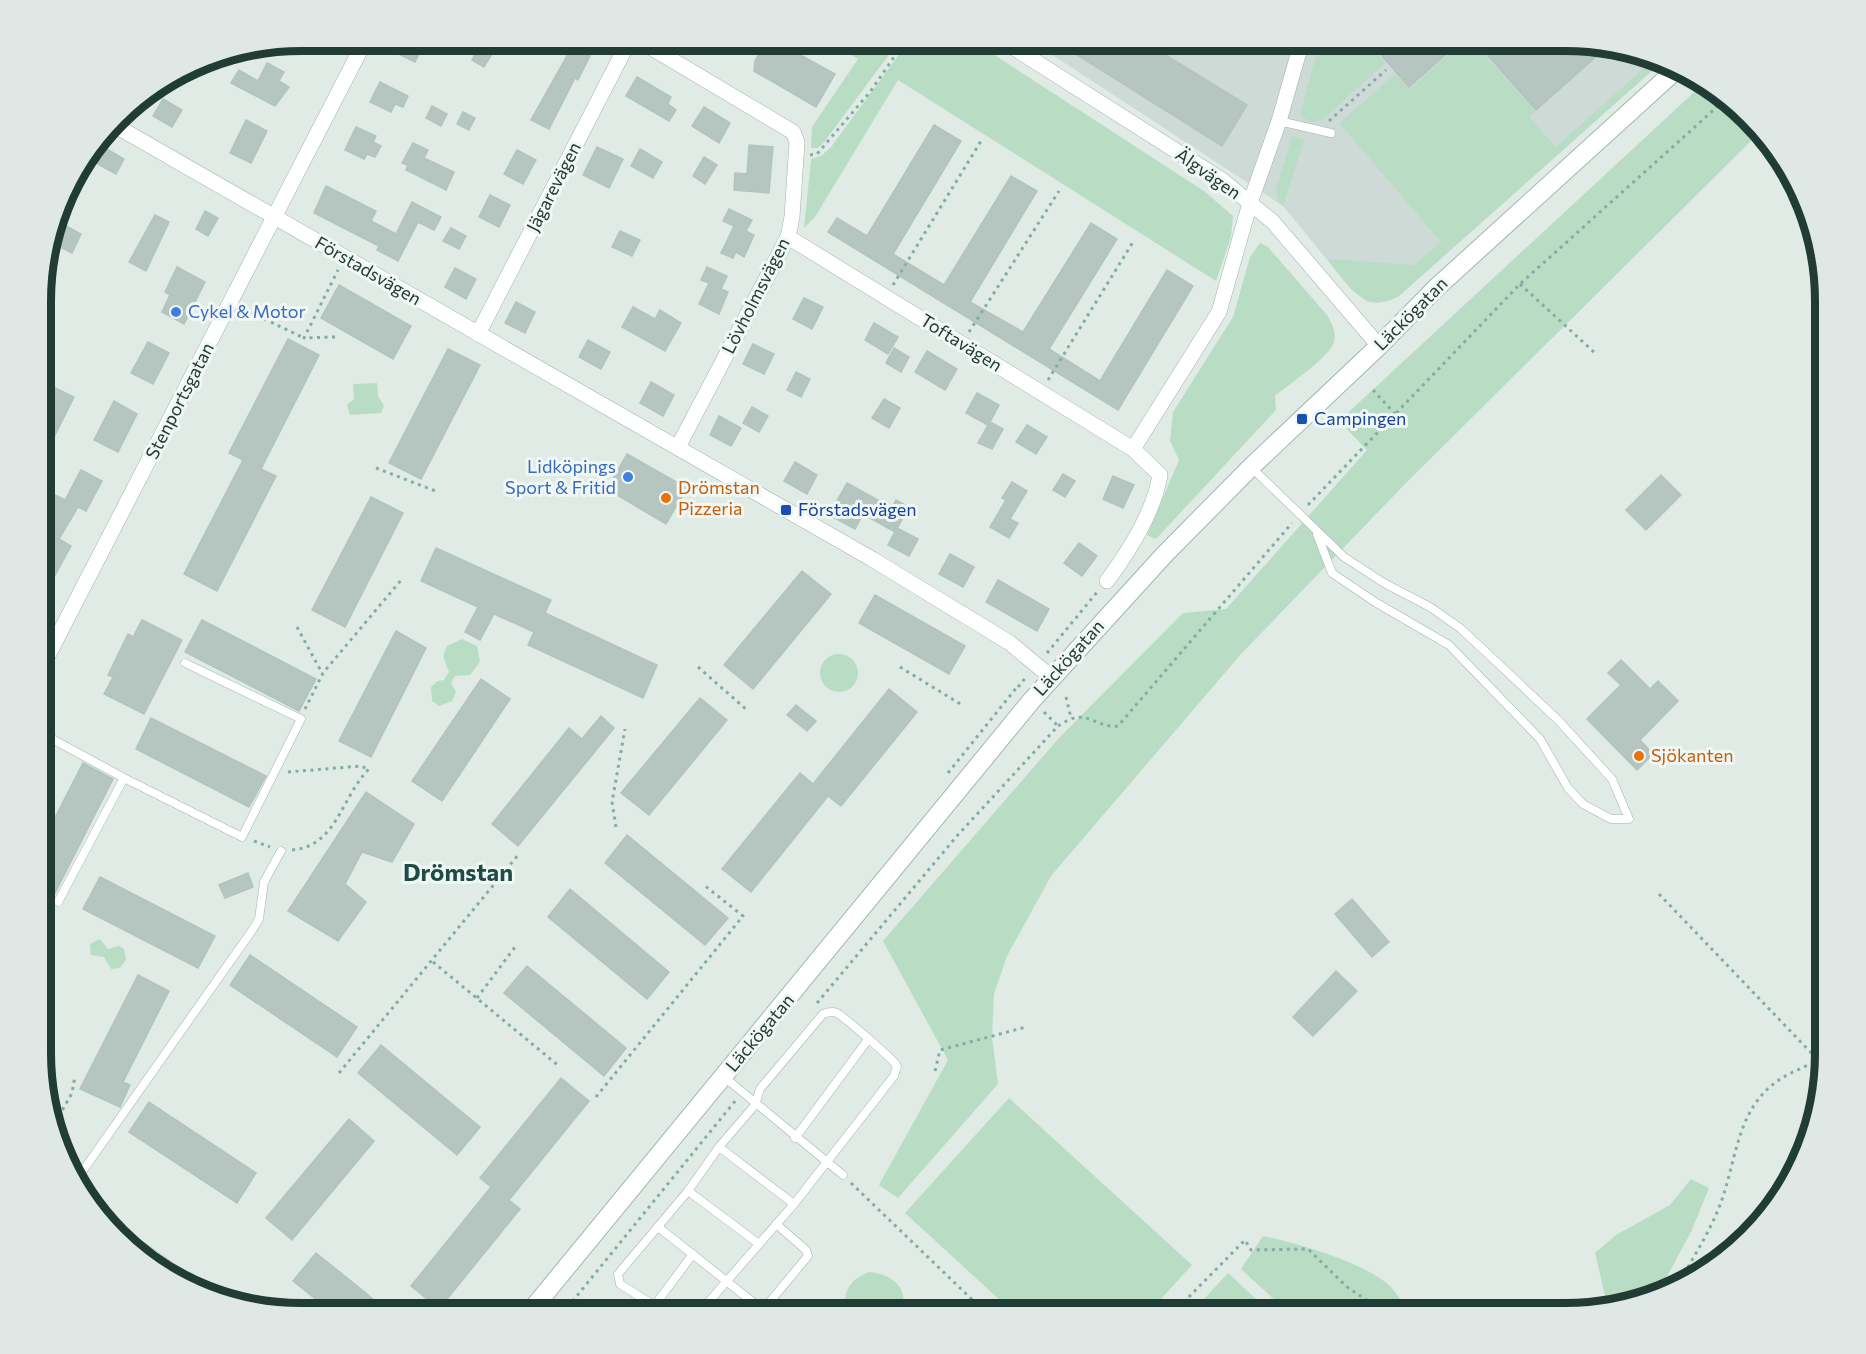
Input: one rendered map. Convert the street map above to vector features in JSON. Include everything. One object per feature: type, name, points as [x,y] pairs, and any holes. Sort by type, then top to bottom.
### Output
[{"type":"main road","name":"Läckögatan","points":[[538,1303],[1032,700],[1165,554],[1251,467],[1379,346],[1436,288],[1670,75]]},
{"type":"street","name":"Stenportsgatan","points":[[51,649],[358,51]]},
{"type":"street","name":"Jägarevägen","points":[[478,334],[624,51]]},
{"type":"street","name":"Lövholmsvägen","points":[[657,51],[793,132],[796,142],[792,217],[788,237],[678,447]]},
{"type":"street","name":"Älgvägen","points":[[1019,51],[1222,180],[1273,222],[1379,346]]},
{"type":"street","points":[[1107,581],[1126,555],[1158,491],[1160,475],[1133,449],[1219,312],[1250,203],[1279,122],[1299,51]]},
{"type":"street","name":"Förstadsvägen","points":[[120,128],[872,559],[1010,643],[1052,678]]},
{"type":"street","name":"Toftavägen","points":[[788,237],[1133,449]]},
{"type":"lane","points":[[1279,122],[1332,134]]},
{"type":"lane","points":[[1251,467],[1300,514],[1317,534],[1344,557],[1384,583],[1430,607],[1461,628],[1558,720],[1612,779],[1629,819],[1611,819],[1583,804],[1568,788],[1540,738],[1449,645],[1375,602],[1332,573],[1317,534]]},
{"type":"lane","points":[[51,742],[242,837],[301,719],[185,663]]},
{"type":"lane","points":[[58,902],[123,778]]},
{"type":"lane","points":[[82,1172],[253,929],[259,919],[264,882],[281,851]]},
{"type":"lane","points":[[651,1303],[618,1280],[618,1274],[688,1191],[719,1147],[755,1105],[760,1089],[823,1014],[832,1012],[840,1015],[867,1041],[893,1059],[897,1066],[894,1076],[794,1204],[708,1303]]},
{"type":"lane","points":[[795,1138],[867,1041]]},
{"type":"lane","points":[[723,1077],[826,1164],[843,1175]]},
{"type":"lane","points":[[719,1147],[794,1204]]},
{"type":"lane","points":[[688,1191],[759,1244]]},
{"type":"lane","points":[[769,1303],[808,1256],[806,1250],[777,1224]]},
{"type":"lane","points":[[658,1227],[728,1280],[753,1303]]},
{"type":"lane","points":[[656,1303],[693,1254]]},
{"type":"path","points":[[796,158],[817,154],[870,92],[898,51]]},
{"type":"path","points":[[1318,130],[1386,70]]},
{"type":"path","points":[[815,1005],[957,836],[1058,726],[1071,718],[1083,716],[1109,728],[1118,726],[1300,514],[1520,284],[1719,104]]},
{"type":"path","points":[[886,297],[981,141]]},
{"type":"path","points":[[962,343],[1059,191]]},
{"type":"path","points":[[1041,392],[1133,242]]},
{"type":"path","points":[[304,338],[341,266]]},
{"type":"path","points":[[1520,284],[1596,354]]},
{"type":"path","points":[[242,308],[304,338],[335,337]]},
{"type":"path","points":[[1373,390],[1395,414]]},
{"type":"path","points":[[376,468],[438,492]]},
{"type":"path","points":[[301,719],[322,673],[402,579]]},
{"type":"path","points":[[1032,700],[1017,687],[1107,581]]},
{"type":"path","points":[[297,627],[322,673]]},
{"type":"path","points":[[698,667],[747,710]]},
{"type":"path","points":[[900,667],[962,705]]},
{"type":"path","points":[[1066,697],[1071,718]]},
{"type":"path","points":[[616,827],[612,802],[625,729]]},
{"type":"path","points":[[242,837],[281,851],[306,849],[328,834],[351,789],[369,769],[360,766],[274,773]]},
{"type":"path","points":[[339,1073],[433,962],[519,854]]},
{"type":"path","points":[[596,1097],[743,916],[705,885]]},
{"type":"path","points":[[1659,894],[1815,1057]]},
{"type":"path","points":[[477,999],[515,946]]},
{"type":"path","points":[[433,962],[560,1067]]},
{"type":"path","points":[[935,1071],[940,1050],[1026,1027]]},
{"type":"path","points":[[1686,1271],[1718,1212],[1743,1125],[1752,1107],[1764,1090],[1787,1075],[1814,1063]]},
{"type":"path","points":[[60,1115],[72,1093],[75,1076]]},
{"type":"path","points":[[571,1303],[742,1093]]},
{"type":"path","points":[[843,1175],[976,1303]]},
{"type":"path","points":[[1183,1303],[1245,1240],[1251,1250],[1308,1249],[1347,1287],[1371,1303]]},
{"type":"shaded area","points":[[1046,51],[1565,51],[1613,56],[1655,68],[1399,296],[1378,303],[1367,302],[1351,289],[1283,206]]},
{"type":"green space","points":[[845,51],[892,51],[825,141],[818,148],[811,148],[812,127],[858,59]]},
{"type":"green space","points":[[902,51],[988,51],[1204,191],[1233,216],[1231,237],[1216,281],[898,80],[815,217],[804,228],[811,159],[821,156],[831,147]]},
{"type":"green space","points":[[1317,51],[1374,51],[1385,63],[1322,120],[1310,122],[1300,115]]},
{"type":"green space","points":[[1453,51],[1481,51],[1535,111],[1529,117],[1556,147],[1647,65],[1655,68],[1399,296],[1387,301],[1376,302],[1357,294],[1349,287],[1327,259],[1414,265],[1441,242],[1339,123],[1396,74],[1410,89]]},
{"type":"green space","points":[[1697,89],[1730,113],[1754,138],[1407,482],[1241,654],[1051,876],[1007,956],[994,994],[992,1036],[998,1084],[898,1198],[879,1185],[948,1060],[883,941],[1059,738],[1183,613],[1226,609],[1367,450],[1339,421]]},
{"type":"green space","points":[[1292,136],[1304,140],[1283,206],[1278,200],[1276,190]]},
{"type":"green space","points":[[1260,243],[1268,247],[1327,315],[1334,331],[1334,342],[1325,356],[1275,396],[1276,410],[1156,539],[1147,535],[1179,460],[1170,441],[1173,412],[1233,317],[1250,257]]},
{"type":"green space","points":[[377,383],[378,396],[384,406],[381,413],[350,415],[347,405],[354,399],[353,384]]},
{"type":"green space","points":[[1815,441],[1815,466],[1811,466],[1812,445]]},
{"type":"green space","points":[[462,639],[477,646],[480,662],[470,675],[455,676],[451,683],[456,692],[452,701],[439,706],[432,701],[431,687],[438,681],[444,680],[449,672],[443,656],[447,646]]},
{"type":"green space","points":[[839,654],[853,659],[858,673],[853,687],[839,692],[825,687],[820,673],[825,659]]},
{"type":"green space","points":[[100,939],[108,949],[119,946],[124,949],[126,960],[120,968],[111,969],[104,957],[91,955],[90,944]]},
{"type":"green space","points":[[1009,1098],[1192,1265],[1157,1303],[1003,1303],[905,1213]]},
{"type":"green space","points":[[1691,1179],[1709,1188],[1691,1232],[1664,1282],[1645,1290],[1606,1299],[1595,1253],[1616,1235],[1670,1205]]},
{"type":"green space","points":[[1263,1236],[1312,1249],[1366,1270],[1391,1287],[1403,1303],[1278,1303],[1241,1269]]},
{"type":"green space","points":[[869,1272],[878,1273],[892,1279],[901,1290],[904,1303],[845,1303],[848,1288],[862,1275]]},
{"type":"green space","points":[[1228,1273],[1260,1303],[1200,1303]]},
{"type":"building","points":[[394,51],[420,51],[415,62]]},
{"type":"building","points":[[477,51],[486,51],[492,54],[484,67],[472,60]]},
{"type":"building","points":[[570,51],[580,51],[590,56],[578,80],[575,78],[549,129],[531,120]]},
{"type":"building","points":[[760,51],[793,51],[835,74],[816,107],[754,71],[755,61]]},
{"type":"building","points":[[1071,51],[1159,51],[1247,105],[1222,146]]},
{"type":"building","points":[[1378,51],[1450,51],[1409,87]]},
{"type":"building","points":[[1484,51],[1600,54],[1536,110]]},
{"type":"building","points":[[267,63],[284,72],[279,81],[289,87],[275,106],[231,83],[239,70],[258,81]]},
{"type":"building","points":[[637,77],[671,97],[668,104],[676,110],[669,121],[626,96]]},
{"type":"building","points":[[380,82],[408,96],[403,107],[395,104],[391,112],[370,102]]},
{"type":"building","points":[[163,99],[182,110],[172,127],[153,116]]},
{"type":"building","points":[[432,106],[447,114],[441,126],[426,118]]},
{"type":"building","points":[[704,107],[730,123],[719,143],[692,126]]},
{"type":"building","points":[[463,112],[475,118],[469,130],[457,124]]},
{"type":"building","points":[[246,120],[267,131],[251,163],[230,153]]},
{"type":"building","points":[[934,125],[961,141],[893,254],[944,285],[1011,176],[1037,191],[970,302],[1023,332],[1091,223],[1117,239],[1049,349],[1100,381],[1167,270],[1193,286],[1118,410],[828,232],[837,218],[867,236]]},
{"type":"building","points":[[356,127],[376,136],[373,142],[381,146],[375,157],[367,154],[364,159],[345,150]]},
{"type":"building","points":[[413,143],[428,150],[424,158],[454,172],[446,190],[406,170],[408,165],[402,163]]},
{"type":"building","points":[[749,145],[773,147],[769,193],[734,190],[735,173],[747,174]]},
{"type":"building","points":[[597,147],[623,159],[609,188],[583,175]]},
{"type":"building","points":[[105,148],[124,159],[116,174],[96,163]]},
{"type":"building","points":[[640,149],[662,162],[653,178],[631,166]]},
{"type":"building","points":[[517,150],[536,160],[523,184],[504,174]]},
{"type":"building","points":[[704,157],[717,165],[705,184],[693,176]]},
{"type":"building","points":[[326,186],[376,211],[371,221],[396,234],[412,202],[441,217],[434,230],[418,222],[398,261],[377,250],[379,246],[314,213]]},
{"type":"building","points":[[490,195],[510,205],[499,227],[479,217]]},
{"type":"building","points":[[729,209],[752,220],[746,231],[754,235],[744,257],[736,252],[733,258],[721,253],[734,226],[723,221]]},
{"type":"building","points":[[205,211],[218,218],[208,236],[196,229]]},
{"type":"building","points":[[155,215],[169,222],[146,271],[129,262]]},
{"type":"building","points":[[64,225],[81,234],[72,253],[58,246]]},
{"type":"building","points":[[451,228],[466,236],[459,249],[443,241]]},
{"type":"building","points":[[620,231],[640,240],[632,256],[612,247]]},
{"type":"building","points":[[177,267],[205,282],[184,324],[162,312],[170,295],[165,292]]},
{"type":"building","points":[[707,267],[727,276],[721,289],[728,292],[719,314],[699,304],[709,283],[701,280]]},
{"type":"building","points":[[455,268],[476,279],[466,299],[445,287]]},
{"type":"building","points":[[339,285],[411,326],[393,359],[321,318]]},
{"type":"building","points":[[804,298],[823,307],[812,329],[793,319]]},
{"type":"building","points":[[516,302],[535,312],[525,333],[505,323]]},
{"type":"building","points":[[633,307],[655,319],[660,310],[681,323],[665,351],[622,327]]},
{"type":"building","points":[[874,323],[898,337],[888,354],[865,340]]},
{"type":"building","points":[[288,339],[319,355],[261,469],[276,476],[217,591],[184,574],[243,460],[229,453]]},
{"type":"building","points":[[588,340],[610,352],[601,369],[579,357]]},
{"type":"building","points":[[148,342],[169,353],[153,384],[131,373]]},
{"type":"building","points":[[753,344],[774,354],[764,374],[743,364]]},
{"type":"building","points":[[894,348],[909,357],[901,372],[886,363]]},
{"type":"building","points":[[448,349],[480,365],[421,479],[389,463]]},
{"type":"building","points":[[927,351],[957,369],[945,390],[915,372]]},
{"type":"building","points":[[796,372],[810,379],[801,397],[787,390]]},
{"type":"building","points":[[651,382],[674,395],[663,416],[640,403]]},
{"type":"building","points":[[55,388],[74,397],[55,435],[51,433],[51,395]]},
{"type":"building","points":[[977,393],[999,405],[990,422],[1003,429],[992,449],[978,443],[988,425],[966,413]]},
{"type":"building","points":[[884,399],[900,408],[889,428],[872,418]]},
{"type":"building","points":[[114,401],[137,414],[118,452],[94,440]]},
{"type":"building","points":[[752,407],[768,416],[759,432],[743,423]]},
{"type":"building","points":[[719,416],[741,428],[731,446],[710,435]]},
{"type":"building","points":[[1027,425],[1047,437],[1036,454],[1016,442]]},
{"type":"building","points":[[627,454],[687,488],[666,524],[607,489]]},
{"type":"building","points":[[795,462],[817,475],[807,494],[784,481]]},
{"type":"building","points":[[81,470],[102,481],[86,511],[78,507],[59,539],[71,546],[54,577],[51,575],[51,503],[55,495],[65,500]]},
{"type":"building","points":[[1063,474],[1075,481],[1065,497],[1053,490]]},
{"type":"building","points":[[1661,475],[1681,495],[1646,530],[1626,510]]},
{"type":"building","points":[[1113,476],[1134,485],[1123,508],[1103,499]]},
{"type":"building","points":[[1012,482],[1027,491],[1010,519],[1018,523],[1009,538],[990,527],[1006,500],[1002,498]]},
{"type":"building","points":[[847,483],[892,508],[896,500],[909,507],[895,532],[863,514],[855,529],[829,515]]},
{"type":"building","points":[[371,497],[403,513],[345,627],[312,610]]},
{"type":"building","points":[[897,528],[918,539],[909,556],[888,545]]},
{"type":"building","points":[[1079,543],[1097,556],[1082,576],[1064,563]]},
{"type":"building","points":[[436,548],[551,600],[545,613],[657,665],[643,698],[528,645],[534,632],[494,614],[480,640],[465,632],[478,607],[421,581]]},
{"type":"building","points":[[950,554],[974,567],[963,587],[939,574]]},
{"type":"building","points":[[802,571],[831,594],[753,689],[724,665]]},
{"type":"building","points":[[998,580],[1049,609],[1037,631],[986,602]]},
{"type":"building","points":[[875,595],[965,646],[949,674],[859,623]]},
{"type":"building","points":[[142,620],[182,640],[144,714],[104,694],[113,677],[108,675],[128,634],[133,637]]},
{"type":"building","points":[[202,620],[316,679],[299,711],[185,652]]},
{"type":"building","points":[[396,631],[426,648],[371,757],[339,741]]},
{"type":"building","points":[[1621,660],[1650,689],[1658,681],[1678,701],[1640,740],[1653,754],[1637,770],[1587,719],[1621,685],[1608,673]]},
{"type":"building","points":[[481,679],[510,699],[442,801],[412,781]]},
{"type":"building","points":[[889,689],[917,712],[841,806],[828,796],[751,892],[722,869],[800,773],[813,784]]},
{"type":"building","points":[[700,698],[727,720],[649,815],[621,793]]},
{"type":"building","points":[[796,705],[816,721],[807,731],[787,715]]},
{"type":"building","points":[[601,716],[614,728],[518,846],[492,824],[569,728],[582,739]]},
{"type":"building","points":[[151,718],[266,776],[249,807],[136,749]]},
{"type":"building","points":[[83,763],[113,779],[55,893],[51,891],[51,825]]},
{"type":"building","points":[[366,792],[414,824],[392,862],[362,852],[345,884],[366,902],[338,941],[288,911]]},
{"type":"building","points":[[627,835],[728,918],[705,945],[605,863]]},
{"type":"building","points":[[248,873],[253,887],[225,898],[219,885]]},
{"type":"building","points":[[100,877],[215,936],[198,968],[83,909]]},
{"type":"building","points":[[570,889],[669,972],[647,999],[548,917]]},
{"type":"building","points":[[1352,899],[1389,942],[1372,957],[1335,914]]},
{"type":"building","points":[[250,955],[357,1027],[337,1057],[230,985]]},
{"type":"building","points":[[527,966],[626,1048],[604,1076],[504,993]]},
{"type":"building","points":[[1336,971],[1357,991],[1313,1036],[1293,1017]]},
{"type":"building","points":[[138,975],[169,991],[123,1082],[130,1085],[120,1107],[80,1089]]},
{"type":"building","points":[[381,1045],[480,1127],[457,1155],[358,1073]]},
{"type":"building","points":[[561,1078],[589,1101],[509,1200],[520,1209],[444,1303],[432,1303],[411,1286],[491,1187],[480,1178]]},
{"type":"building","points":[[149,1102],[256,1173],[237,1203],[129,1132]]},
{"type":"building","points":[[349,1119],[374,1141],[292,1240],[266,1218]]},
{"type":"building","points":[[316,1253],[377,1303],[320,1303],[293,1281]]},
{"type":"place","name":"Cykel & Motor","points":[[176,312]]},
{"type":"place","name":"Campingen","points":[[1302,419]]},
{"type":"place","name":"Lidköpings Sport & Fritid","points":[[628,477]]},
{"type":"place","name":"Drömstan Pizzeria","points":[[666,498]]},
{"type":"place","name":"Förstadsvägen","points":[[786,510]]},
{"type":"place","name":"Sjökanten","points":[[1639,756]]},
{"type":"district","name":"Drömstan","points":[[458,873]]}]
